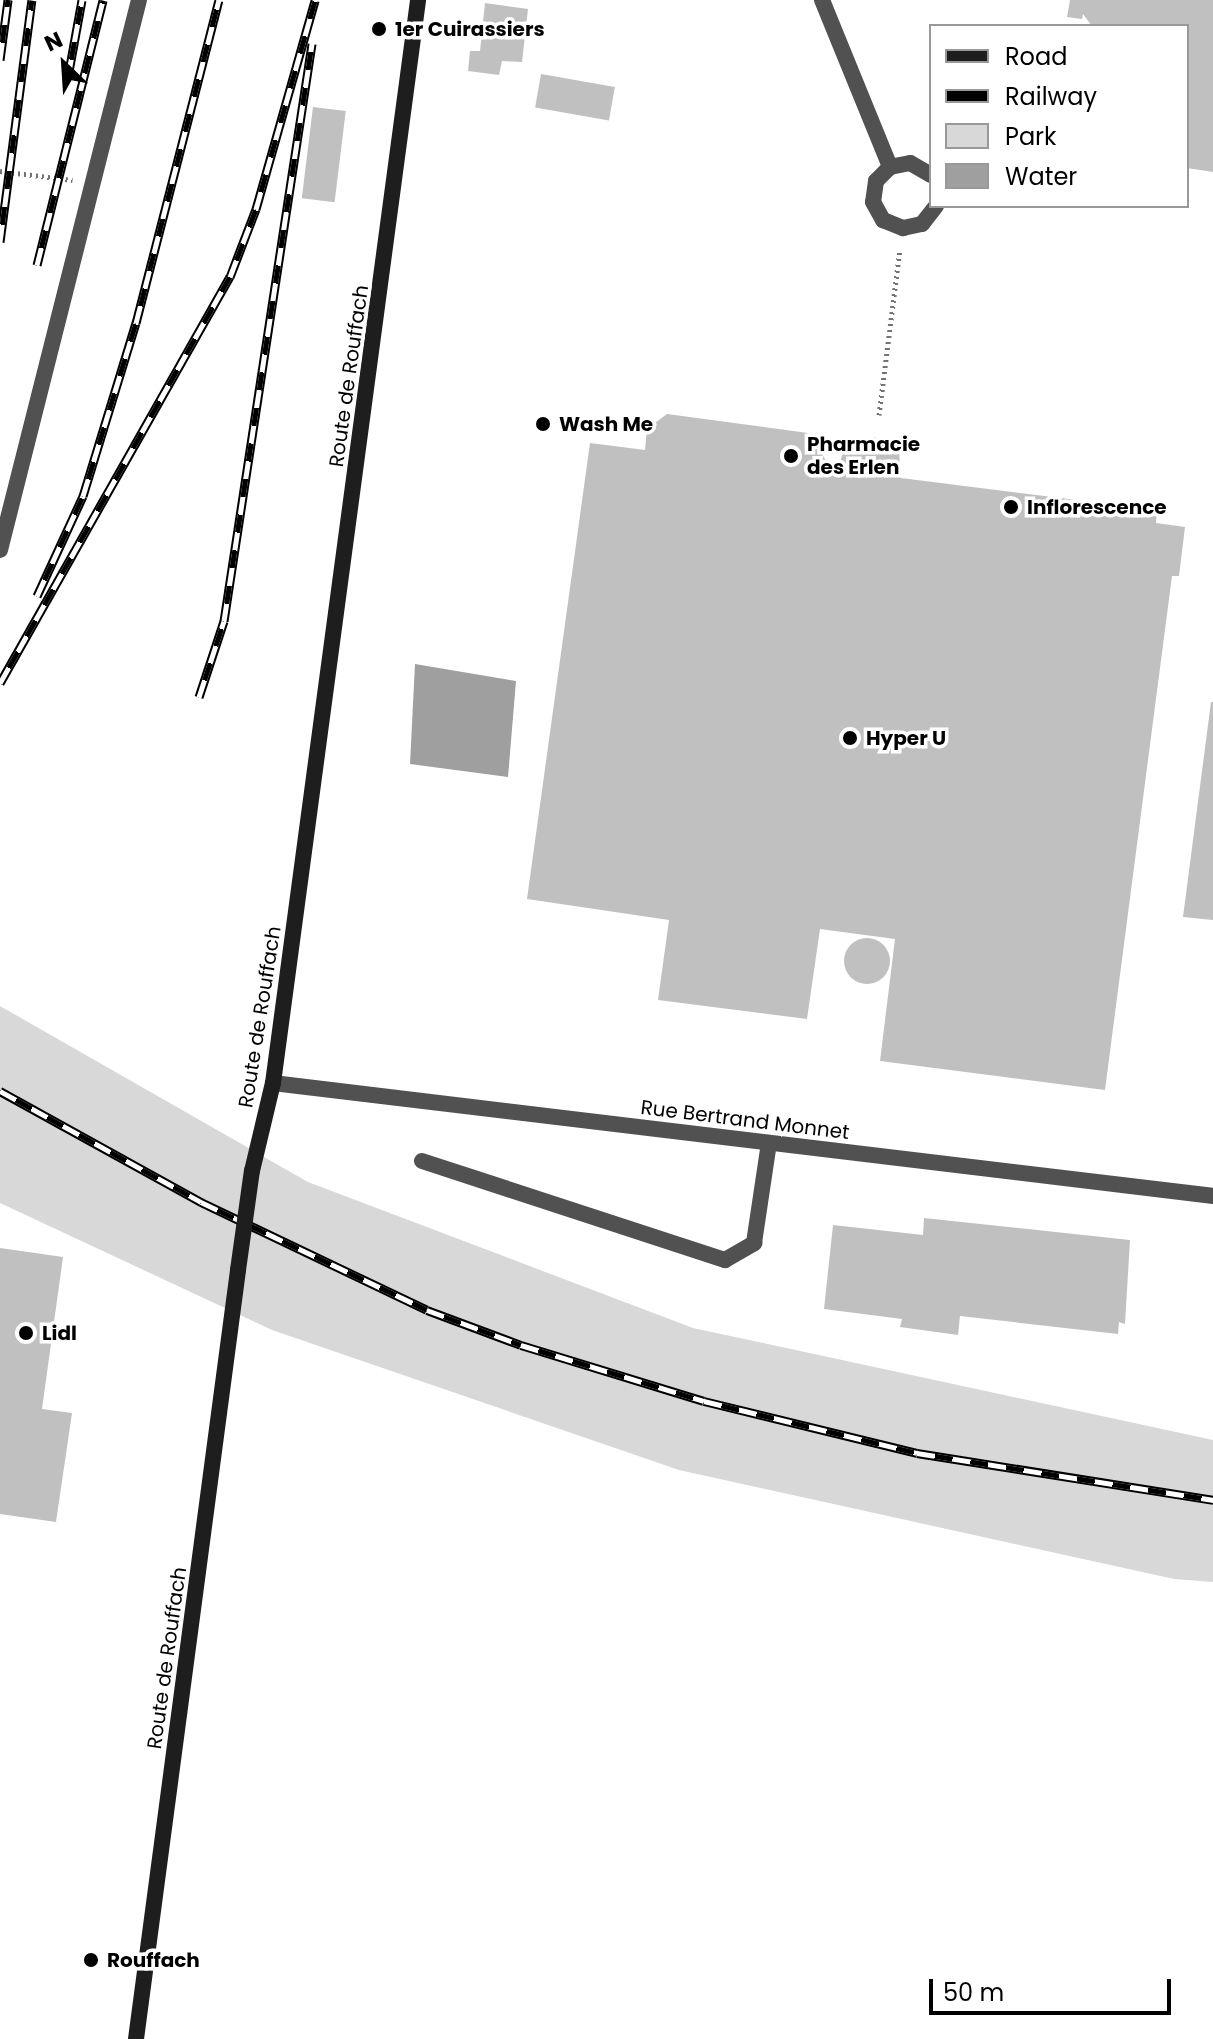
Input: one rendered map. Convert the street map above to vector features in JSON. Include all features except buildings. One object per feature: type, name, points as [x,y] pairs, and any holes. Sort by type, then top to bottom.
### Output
[{"type":"main road","name":"Route de Rouffach","points":[[136,2039],[252,1171],[273,1083],[418,0]]},
{"type":"street","points":[[0,550],[139,0]]},
{"type":"street","points":[[822,0],[890,167]]},
{"type":"street","points":[[929,174],[910,163],[890,167],[876,181],[873,202],[883,220],[903,228],[922,224],[934,208]]},
{"type":"street","name":"Rue Bertrand Monnet","points":[[273,1083],[1213,1196]]},
{"type":"street","points":[[422,1161],[725,1260],[754,1243],[769,1143]]},
{"type":"path","points":[[0,171],[93,183]]},
{"type":"path","points":[[879,415],[903,228]]},
{"type":"green space","points":[[0,1006],[308,1182],[693,1328],[1213,1440],[1213,1582],[1174,1579],[679,1470],[272,1330],[0,1203]]},
{"type":"water","points":[[415,664],[516,681],[508,777],[410,764]]},
{"type":"railway","points":[[0,60],[8,0]]},
{"type":"railway","points":[[0,242],[32,0]]},
{"type":"railway","points":[[68,77],[82,0]]},
{"type":"railway","points":[[37,265],[103,0]]},
{"type":"railway","points":[[37,596],[83,496],[136,323],[219,0]]},
{"type":"railway","points":[[0,683],[230,277],[256,209],[315,0]]},
{"type":"railway","points":[[199,697],[224,621],[312,44]]},
{"type":"railway","points":[[0,1091],[201,1202],[427,1310],[521,1345],[704,1401],[917,1453],[1213,1500]]},
{"type":"place","name":"1er Cuirassiers","points":[[379,29]]},
{"type":"place","name":"Wash Me","points":[[543,424]]},
{"type":"place","name":"Pharmacie des Erlen","points":[[791,456]]},
{"type":"place","name":"Inflorescence","points":[[1011,507]]},
{"type":"place","name":"Hyper U","points":[[850,738]]},
{"type":"place","name":"Lidl","points":[[26,1333]]},
{"type":"place","name":"Rouffach","points":[[91,1960]]}]
